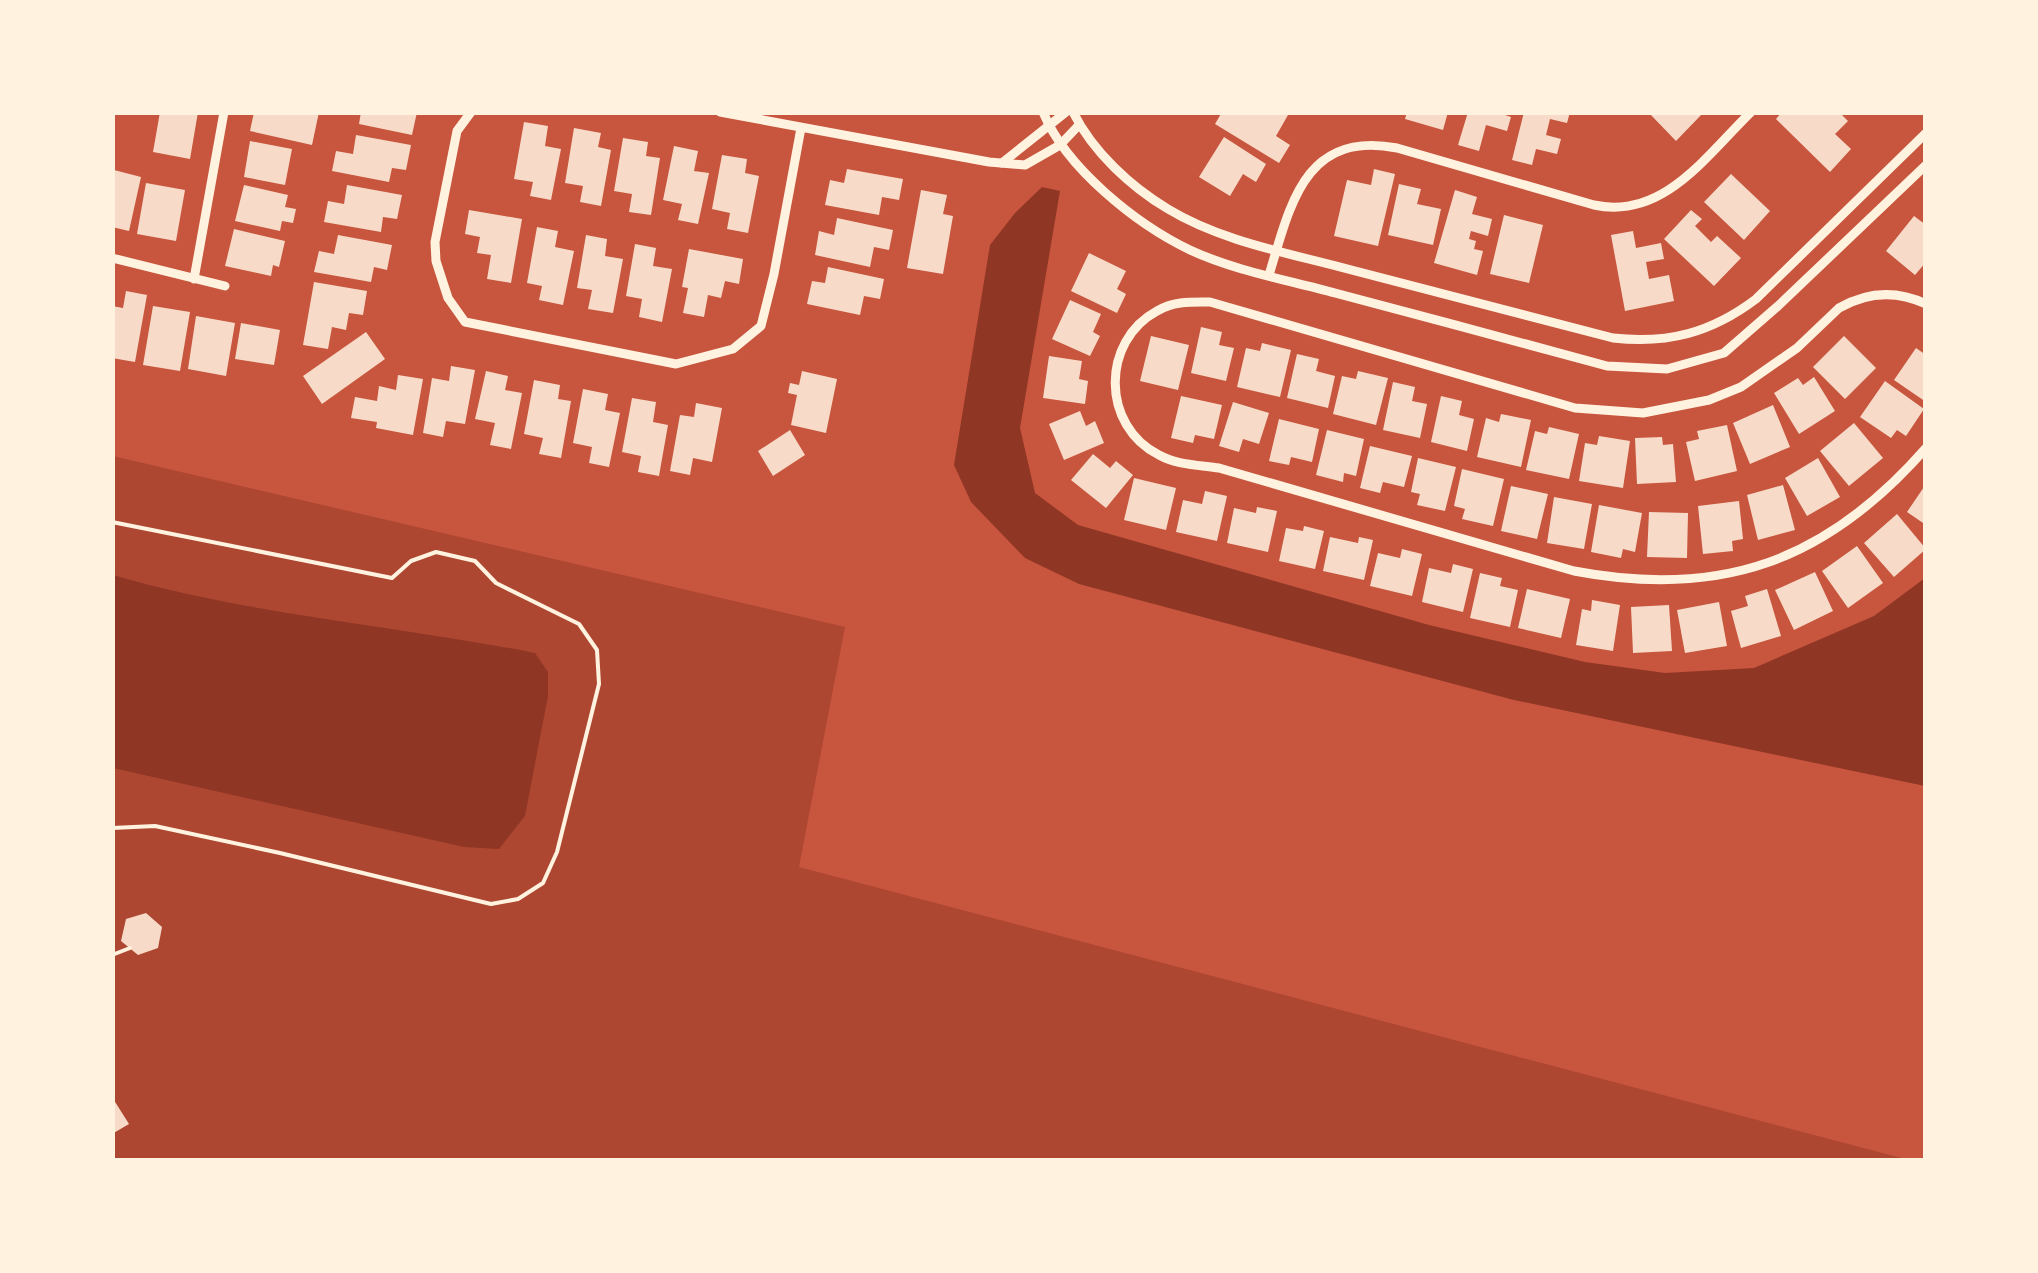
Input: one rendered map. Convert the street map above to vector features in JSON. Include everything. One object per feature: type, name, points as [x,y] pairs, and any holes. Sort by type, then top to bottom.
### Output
[{"type":"street","points":[[194,278],[224,112]]},
{"type":"street","points":[[471,112],[458,131],[435,242],[436,262],[448,298],[465,322],[676,364],[733,349],[761,326],[801,128]]},
{"type":"street","points":[[720,112],[1025,166],[1060,145],[1079,124]]},
{"type":"street","points":[[1043,112],[1060,145],[1106,192],[1188,249],[1269,275],[1607,366],[1666,369],[1724,353],[1926,164]]},
{"type":"street","points":[[1002,163],[1070,112],[1114,168],[1169,210],[1207,228],[1276,250],[1612,338],[1664,340],[1713,327],[1756,300],[1924,138]]},
{"type":"street","points":[[1269,275],[1295,192],[1303,179],[1325,158],[1352,146],[1397,148],[1594,205],[1623,208],[1652,201],[1678,185],[1751,112]]},
{"type":"street","points":[[112,258],[225,286]]},
{"type":"street","points":[[1926,304],[1900,295],[1880,294],[1852,301],[1770,369],[1741,387],[1709,400],[1643,413],[1576,408],[1210,302],[1171,305],[1146,318],[1126,340],[1114,382],[1120,411],[1134,436],[1170,460],[1219,468],[1574,572],[1618,580],[1706,578],[1777,560],[1842,526],[1877,499],[1926,448]]},
{"type":"path","points":[[112,522],[392,578],[411,561],[436,552],[475,561],[496,583],[579,624],[597,650],[600,684],[557,852],[543,884],[518,900],[492,904],[154,826],[112,828]]},
{"type":"path","points":[[112,955],[130,948]]},
{"type":"shaded area","points":[[1042,187],[1060,191],[1020,428],[1035,493],[1078,525],[1429,625],[1585,662],[1665,673],[1754,668],[1874,616],[1925,578],[1925,786],[1514,700],[1079,584],[1025,558],[971,502],[954,465],[990,245]]},
{"type":"shaded area","points":[[113,456],[845,627],[799,867],[1909,1160],[113,1160]]},
{"type":"shaded area","points":[[113,575],[270,610],[535,653],[548,672],[548,696],[525,816],[499,849],[464,847],[113,768]]},
{"type":"building","points":[[160,112],[198,112],[190,159],[153,152]]},
{"type":"building","points":[[254,112],[319,112],[312,145],[250,131]]},
{"type":"building","points":[[361,112],[417,112],[412,135],[359,124]]},
{"type":"building","points":[[1222,112],[1288,115],[1276,136],[1290,145],[1279,163],[1215,124]]},
{"type":"building","points":[[1407,112],[1448,112],[1443,130],[1405,119]]},
{"type":"building","points":[[1468,112],[1496,112],[1511,117],[1507,131],[1486,125],[1479,151],[1458,145]]},
{"type":"building","points":[[1524,112],[1570,112],[1567,123],[1550,119],[1546,135],[1561,139],[1557,154],[1536,149],[1532,165],[1512,160]]},
{"type":"building","points":[[1648,112],[1704,112],[1676,141]]},
{"type":"building","points":[[1782,112],[1839,112],[1848,121],[1835,134],[1851,149],[1830,172],[1776,119]]},
{"type":"building","points":[[524,122],[548,126],[545,146],[561,149],[551,200],[530,196],[533,182],[514,179]]},
{"type":"building","points":[[574,128],[601,133],[598,147],[611,150],[601,206],[580,202],[583,186],[565,183]]},
{"type":"building","points":[[356,135],[411,145],[406,170],[392,168],[389,182],[332,171],[336,151],[353,154]]},
{"type":"building","points":[[1224,137],[1266,164],[1256,182],[1243,174],[1230,196],[1199,177]]},
{"type":"building","points":[[623,138],[648,142],[646,156],[660,158],[651,215],[629,212],[632,194],[614,191]]},
{"type":"building","points":[[250,141],[292,149],[285,185],[244,177]]},
{"type":"building","points":[[674,146],[698,151],[694,171],[709,173],[698,224],[678,220],[682,204],[663,200]]},
{"type":"building","points":[[722,155],[747,159],[745,173],[759,176],[748,233],[727,229],[730,213],[712,209]]},
{"type":"building","points":[[847,169],[903,179],[899,200],[882,197],[879,215],[825,205],[830,180],[844,183]]},
{"type":"building","points":[[1374,169],[1395,174],[1378,246],[1334,236],[1347,180],[1371,185]]},
{"type":"building","points":[[114,170],[141,177],[129,231],[112,227]]},
{"type":"building","points":[[1731,174],[1770,211],[1744,240],[1704,202]]},
{"type":"building","points":[[146,183],[185,190],[176,241],[137,234]]},
{"type":"building","points":[[1399,184],[1421,189],[1417,204],[1441,209],[1433,245],[1388,235]]},
{"type":"building","points":[[244,185],[288,195],[285,207],[296,209],[293,223],[282,221],[280,231],[235,221]]},
{"type":"building","points":[[347,185],[402,195],[397,219],[383,217],[381,232],[324,222],[328,201],[344,204]]},
{"type":"building","points":[[921,190],[947,195],[943,214],[953,216],[943,274],[907,268]]},
{"type":"building","points":[[1455,190],[1477,197],[1472,214],[1492,219],[1488,236],[1471,231],[1469,239],[1476,241],[1474,249],[1483,251],[1477,275],[1434,263]]},
{"type":"building","points":[[469,210],[522,219],[511,283],[487,279],[491,255],[477,253],[480,237],[465,234]]},
{"type":"building","points":[[1691,210],[1702,219],[1695,226],[1711,242],[1717,236],[1741,258],[1714,286],[1664,239]]},
{"type":"building","points":[[1504,215],[1543,225],[1529,283],[1490,274]]},
{"type":"building","points":[[1914,216],[1926,225],[1926,262],[1915,275],[1886,251]]},
{"type":"building","points":[[837,218],[893,230],[889,250],[874,247],[870,267],[815,255],[819,231],[834,235]]},
{"type":"building","points":[[537,227],[558,231],[555,247],[574,251],[563,305],[539,300],[542,286],[527,283]]},
{"type":"building","points":[[234,229],[285,241],[279,267],[273,265],[271,276],[225,266]]},
{"type":"building","points":[[1633,231],[1636,248],[1661,243],[1664,259],[1646,262],[1649,279],[1669,275],[1674,301],[1625,311],[1611,235]]},
{"type":"building","points":[[338,235],[392,245],[387,270],[374,267],[371,282],[314,272],[319,251],[334,254]]},
{"type":"building","points":[[586,235],[607,239],[605,256],[623,259],[613,313],[588,309],[592,290],[577,288]]},
{"type":"building","points":[[635,244],[656,248],[653,266],[672,269],[662,322],[639,317],[642,299],[626,296]]},
{"type":"building","points":[[689,249],[743,259],[739,284],[725,281],[721,298],[708,295],[704,317],[683,313],[688,288],[682,287]]},
{"type":"building","points":[[1089,253],[1126,271],[1117,289],[1126,294],[1117,313],[1071,291]]},
{"type":"building","points":[[828,267],[884,279],[880,299],[864,296],[860,315],[807,304],[812,281],[825,283]]},
{"type":"building","points":[[314,282],[367,291],[363,315],[349,313],[346,330],[332,327],[328,349],[303,345]]},
{"type":"building","points":[[126,291],[147,295],[135,362],[112,358],[112,306],[123,308]]},
{"type":"building","points":[[1070,300],[1101,314],[1093,332],[1100,336],[1090,356],[1052,339]]},
{"type":"building","points":[[153,306],[190,312],[180,371],[143,365]]},
{"type":"building","points":[[196,316],[235,323],[226,376],[188,369]]},
{"type":"building","points":[[241,323],[280,330],[274,365],[235,359]]},
{"type":"building","points":[[1201,327],[1222,332],[1219,345],[1234,348],[1226,381],[1191,373]]},
{"type":"building","points":[[366,332],[385,359],[322,404],[303,376]]},
{"type":"building","points":[[1151,336],[1189,345],[1178,390],[1140,381]]},
{"type":"building","points":[[1844,336],[1876,368],[1845,399],[1813,367]]},
{"type":"building","points":[[1262,343],[1291,350],[1280,397],[1237,387],[1246,348],[1260,351]]},
{"type":"building","points":[[1916,348],[1926,355],[1926,402],[1894,380]]},
{"type":"building","points":[[1297,354],[1319,359],[1316,371],[1335,376],[1328,408],[1287,398]]},
{"type":"building","points":[[1049,356],[1082,361],[1079,379],[1088,381],[1085,404],[1043,398]]},
{"type":"building","points":[[451,366],[475,370],[465,424],[446,421],[443,437],[423,433],[432,378],[449,381]]},
{"type":"building","points":[[486,371],[508,376],[505,390],[522,393],[511,449],[490,445],[495,423],[475,419]]},
{"type":"building","points":[[802,371],[837,379],[826,433],[791,425],[797,395],[788,393],[790,383],[799,385]]},
{"type":"building","points":[[1358,371],[1388,378],[1376,425],[1333,414],[1342,376],[1356,379]]},
{"type":"building","points":[[398,375],[423,379],[413,435],[376,428],[377,422],[351,418],[355,397],[377,401],[379,386],[396,390]]},
{"type":"building","points":[[1814,377],[1835,411],[1799,434],[1774,393],[1798,378],[1803,385]]},
{"type":"building","points":[[534,380],[560,385],[558,399],[571,401],[561,458],[539,454],[543,438],[524,434]]},
{"type":"building","points":[[1885,381],[1924,409],[1906,436],[1897,430],[1891,438],[1860,417]]},
{"type":"building","points":[[1393,382],[1415,387],[1412,401],[1427,404],[1420,438],[1383,430]]},
{"type":"building","points":[[583,389],[608,394],[605,410],[620,413],[609,467],[589,463],[592,447],[573,443]]},
{"type":"building","points":[[1181,396],[1222,405],[1214,439],[1195,435],[1193,443],[1171,438]]},
{"type":"building","points":[[1441,396],[1462,401],[1459,415],[1474,419],[1467,451],[1431,442]]},
{"type":"building","points":[[632,398],[656,402],[653,422],[668,425],[659,476],[638,472],[641,456],[622,452]]},
{"type":"building","points":[[1233,402],[1269,413],[1259,444],[1243,439],[1239,452],[1219,446]]},
{"type":"building","points":[[696,403],[722,408],[712,462],[693,458],[690,475],[670,471],[680,415],[694,417]]},
{"type":"building","points":[[1773,405],[1790,447],[1750,464],[1733,423]]},
{"type":"building","points":[[1080,411],[1086,426],[1095,421],[1104,443],[1064,460],[1049,424]]},
{"type":"building","points":[[1501,414],[1531,420],[1521,467],[1477,457],[1486,418],[1499,422]]},
{"type":"building","points":[[1279,419],[1319,429],[1312,462],[1291,457],[1289,465],[1269,461]]},
{"type":"building","points":[[1854,423],[1883,458],[1849,486],[1820,451]]},
{"type":"building","points":[[1727,425],[1737,471],[1695,481],[1686,442],[1699,439],[1697,431]]},
{"type":"building","points":[[1549,427],[1579,434],[1569,479],[1526,470],[1535,431],[1547,434]]},
{"type":"building","points":[[790,430],[805,455],[773,476],[758,451]]},
{"type":"building","points":[[1327,430],[1364,439],[1356,476],[1344,473],[1343,482],[1316,475]]},
{"type":"building","points":[[1599,436],[1630,441],[1623,488],[1579,481],[1585,443],[1597,445]]},
{"type":"building","points":[[1662,437],[1663,445],[1673,444],[1676,482],[1637,484],[1635,438]]},
{"type":"building","points":[[1370,446],[1412,456],[1404,487],[1383,482],[1380,493],[1360,488]]},
{"type":"building","points":[[1093,454],[1110,468],[1116,461],[1133,475],[1106,508],[1071,480]]},
{"type":"building","points":[[1418,458],[1456,467],[1445,511],[1417,505],[1420,494],[1411,492]]},
{"type":"building","points":[[1818,458],[1840,497],[1807,516],[1785,478]]},
{"type":"building","points":[[1462,469],[1504,479],[1493,526],[1462,519],[1465,509],[1454,506]]},
{"type":"building","points":[[1134,478],[1176,488],[1166,530],[1124,520]]},
{"type":"building","points":[[1926,484],[1926,525],[1907,512]]},
{"type":"building","points":[[1783,485],[1795,530],[1758,540],[1747,495]]},
{"type":"building","points":[[1511,486],[1548,494],[1537,539],[1501,531]]},
{"type":"building","points":[[1205,491],[1227,496],[1217,541],[1176,532],[1183,500],[1202,504]]},
{"type":"building","points":[[1554,497],[1592,504],[1584,549],[1547,543]]},
{"type":"building","points":[[1739,501],[1743,539],[1732,541],[1733,551],[1703,554],[1698,506]]},
{"type":"building","points":[[1599,505],[1642,513],[1635,552],[1623,549],[1621,558],[1591,552]]},
{"type":"building","points":[[1257,507],[1277,511],[1268,552],[1227,543],[1234,508],[1256,513]]},
{"type":"building","points":[[1649,512],[1688,513],[1687,558],[1647,557]]},
{"type":"building","points":[[1897,514],[1926,549],[1894,577],[1864,543]]},
{"type":"building","points":[[1304,526],[1324,531],[1315,569],[1279,561],[1286,528],[1303,531]]},
{"type":"building","points":[[1330,537],[1358,543],[1359,537],[1373,540],[1364,580],[1323,571]]},
{"type":"building","points":[[1857,546],[1883,583],[1848,608],[1822,571]]},
{"type":"building","points":[[1402,549],[1422,554],[1412,596],[1370,586],[1378,553],[1400,558]]},
{"type":"building","points":[[1453,564],[1473,569],[1463,612],[1422,602],[1429,568],[1451,573]]},
{"type":"building","points":[[1815,572],[1833,611],[1794,630],[1775,590]]},
{"type":"building","points":[[1480,573],[1502,578],[1500,586],[1518,590],[1510,627],[1470,618]]},
{"type":"building","points":[[1527,589],[1570,599],[1561,638],[1518,628]]},
{"type":"building","points":[[1767,589],[1781,636],[1741,648],[1731,611],[1748,606],[1745,596]]},
{"type":"building","points":[[1592,600],[1620,605],[1613,651],[1576,645],[1582,609],[1591,611]]},
{"type":"building","points":[[1719,602],[1727,646],[1685,653],[1677,610]]},
{"type":"building","points":[[1669,605],[1672,651],[1633,653],[1631,607]]},
{"type":"building","points":[[146,913],[162,927],[158,948],[138,955],[121,941],[126,919]]},
{"type":"building","points":[[112,1097],[129,1124],[112,1134]]}]
